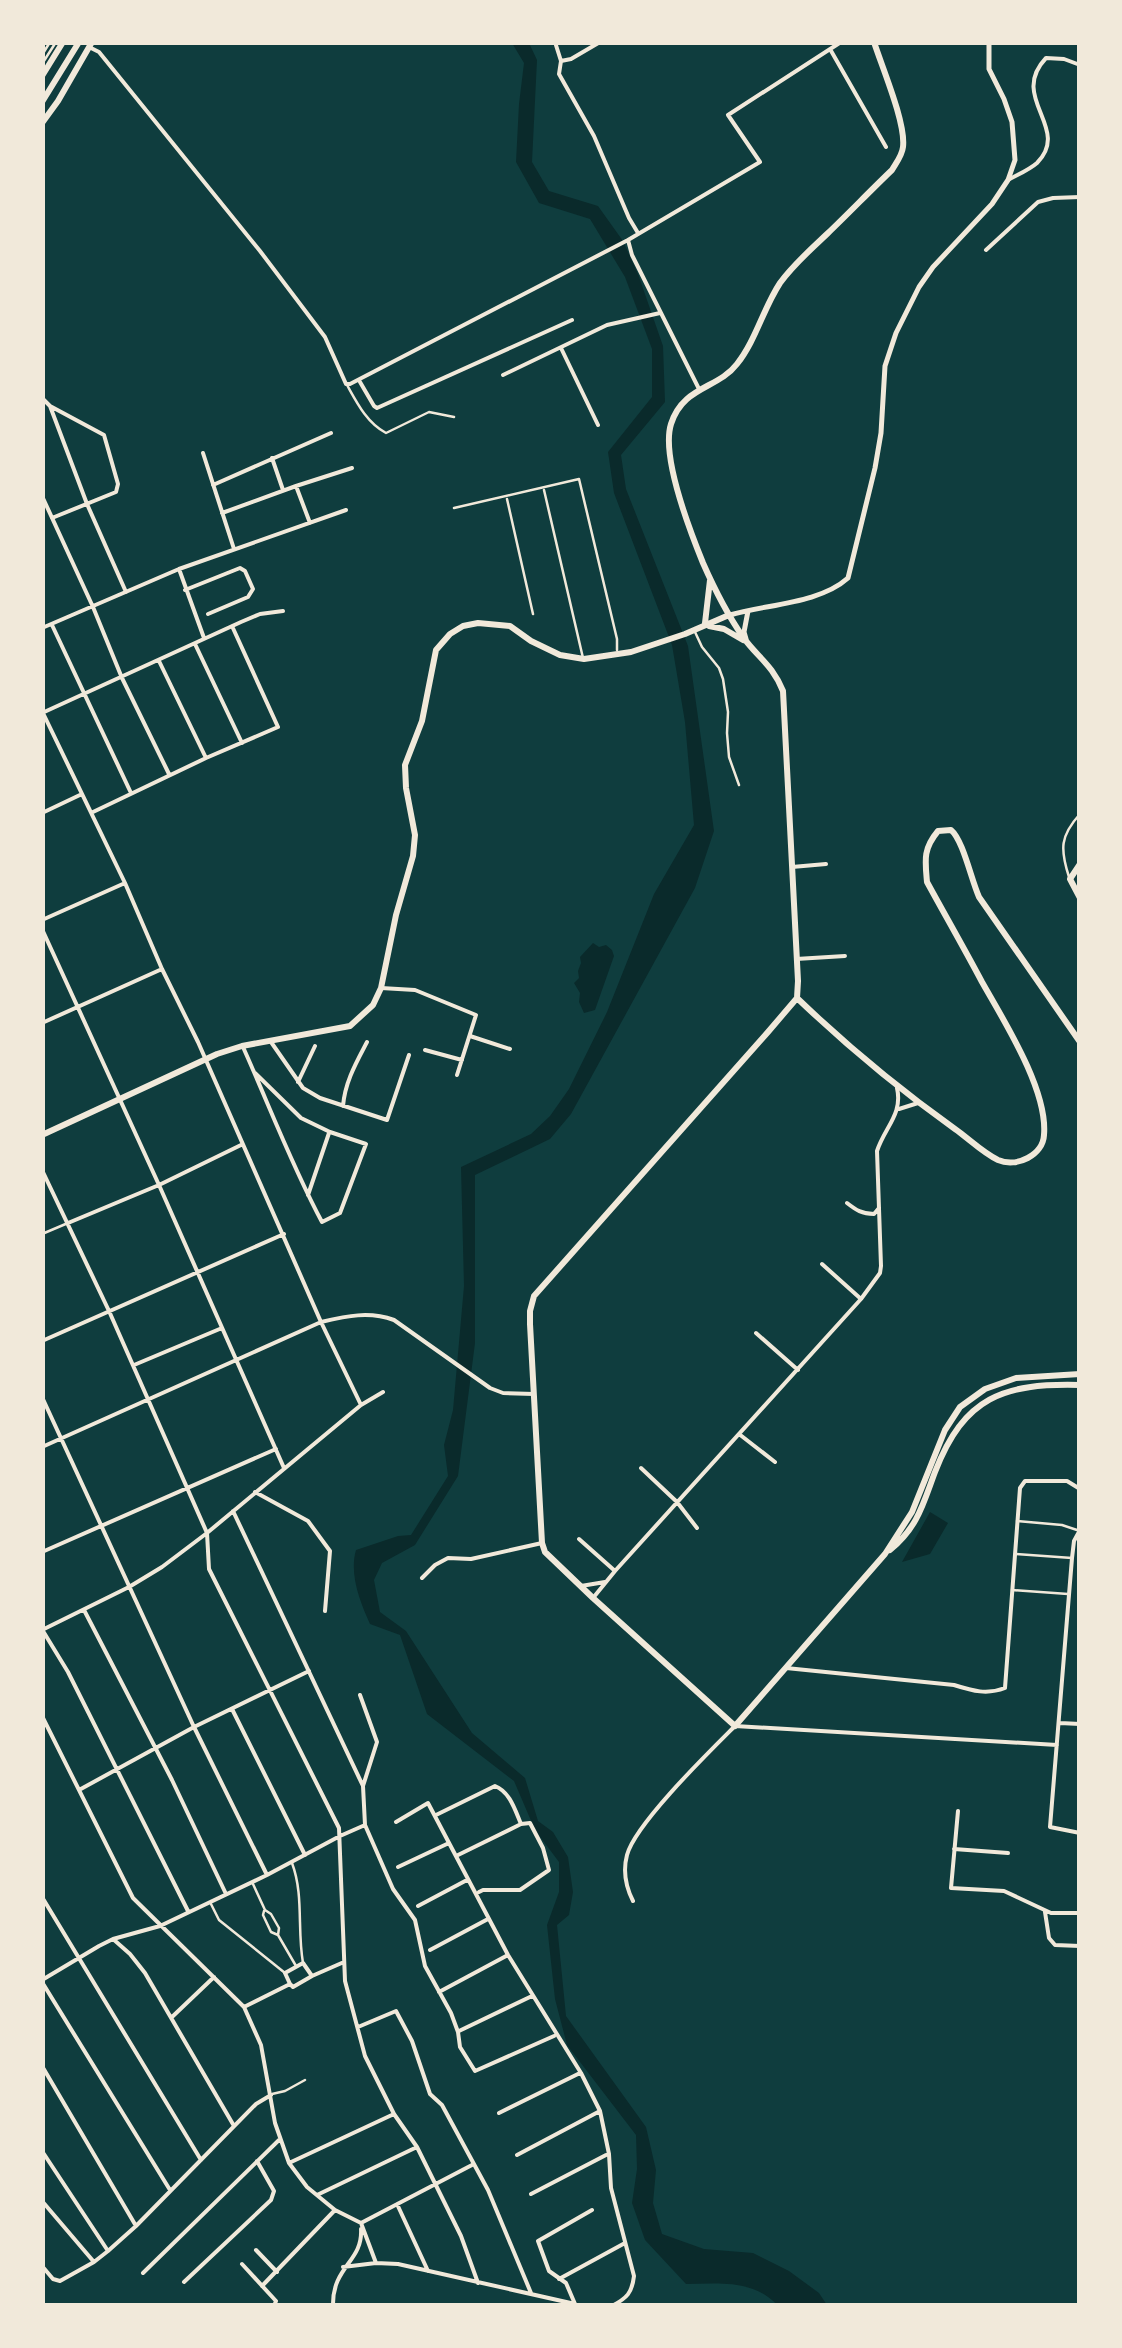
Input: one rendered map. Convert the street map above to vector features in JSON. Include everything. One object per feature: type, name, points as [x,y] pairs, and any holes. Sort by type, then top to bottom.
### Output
[{"type":"main road","points":[[42,102],[79,42]]},
{"type":"main road","points":[[874,42],[902,132],[901,154],[892,170],[782,280],[734,368],[699,389],[678,410],[669,444],[679,492],[710,579],[727,616],[768,664],[782,691],[797,998],[534,1296],[530,1311],[542,1543],[545,1552],[580,1586],[734,1726],[885,1554],[912,1512],[944,1430],[960,1407],[985,1389],[1016,1378],[1080,1374]]},
{"type":"main road","points":[[42,76],[51,43]]},
{"type":"main road","points":[[42,123],[90,45]]},
{"type":"main road","points":[[706,624],[710,579]]},
{"type":"main road","points":[[42,1135],[206,1058],[242,1046],[350,1026],[372,1004],[380,988],[414,856],[405,766],[422,720],[436,650],[450,634],[463,626],[489,622],[510,626],[560,655],[584,659],[620,654],[727,616]]},
{"type":"main road","points":[[685,633],[706,624],[746,642]]},
{"type":"main road","points":[[797,998],[896,1085],[998,1160],[1021,1160],[1034,1154],[1042,1145],[1044,1118],[1021,1051],[927,882],[924,859],[928,842],[938,830],[951,830],[960,838],[979,897],[1080,1042]]},
{"type":"main road","points":[[1080,864],[1070,878],[1080,898]]},
{"type":"main road","points":[[885,1554],[904,1538],[920,1514],[936,1468],[970,1412],[985,1400],[1010,1390],[1080,1386]]},
{"type":"street","points":[[556,42],[561,61],[559,74],[594,136],[638,233]]},
{"type":"street","points":[[561,61],[600,42]]},
{"type":"street","points":[[348,384],[608,250],[760,162],[728,115],[841,42]]},
{"type":"street","points":[[727,616],[818,596],[848,578],[875,468],[885,366],[896,334],[914,294],[933,267],[992,204],[1008,180],[1015,160],[1012,122],[989,69],[989,42]]},
{"type":"street","points":[[42,55],[51,43]]},
{"type":"street","points":[[42,64],[51,43]]},
{"type":"street","points":[[90,45],[325,336],[363,412],[379,430],[386,433],[429,412],[454,417]]},
{"type":"street","points":[[830,50],[886,147]]},
{"type":"street","points":[[1008,180],[1035,165],[1047,142],[1044,117],[1034,100],[1036,68],[1046,58],[1080,65]]},
{"type":"street","points":[[986,250],[1038,202],[1080,197]]},
{"type":"street","points":[[626,240],[656,314],[699,389]]},
{"type":"street","points":[[503,375],[607,325],[656,314]]},
{"type":"street","points":[[358,380],[377,408],[572,320]]},
{"type":"street","points":[[561,348],[598,425]]},
{"type":"street","points":[[42,398],[64,415],[104,435],[118,484],[116,492],[52,518]]},
{"type":"street","points":[[50,406],[126,592]]},
{"type":"street","points":[[213,485],[332,432]]},
{"type":"street","points":[[203,453],[234,549]]},
{"type":"street","points":[[272,458],[283,490]]},
{"type":"street","points":[[222,513],[352,468]]},
{"type":"street","points":[[454,508],[579,479],[620,654]]},
{"type":"street","points":[[296,486],[310,523]]},
{"type":"street","points":[[543,487],[584,659]]},
{"type":"street","points":[[42,496],[122,678],[170,775]]},
{"type":"street","points":[[507,496],[532,614]]},
{"type":"street","points":[[42,628],[179,569],[346,510]]},
{"type":"street","points":[[186,590],[240,568],[245,570],[252,590],[248,597],[208,614]]},
{"type":"street","points":[[179,569],[204,638]]},
{"type":"street","points":[[746,642],[749,609]]},
{"type":"street","points":[[283,611],[260,614],[43,712],[206,1058],[361,1405]]},
{"type":"street","points":[[52,626],[131,793]]},
{"type":"street","points":[[92,813],[278,727],[232,626]]},
{"type":"street","points":[[694,631],[723,679],[729,757],[739,785]]},
{"type":"street","points":[[195,644],[242,743]]},
{"type":"street","points":[[159,661],[206,758]]},
{"type":"street","points":[[42,813],[82,794]]},
{"type":"street","points":[[1070,878],[1062,850],[1063,838],[1080,814]]},
{"type":"street","points":[[792,867],[826,864]]},
{"type":"street","points":[[42,920],[124,883]]},
{"type":"street","points":[[42,929],[284,1468]]},
{"type":"street","points":[[796,959],[845,956]]},
{"type":"street","points":[[42,1023],[162,970]]},
{"type":"street","points":[[380,988],[415,990],[476,1014],[457,1075]]},
{"type":"street","points":[[470,1036],[510,1049]]},
{"type":"street","points":[[270,1041],[302,1088],[320,1098],[387,1120],[410,1055]]},
{"type":"street","points":[[343,1106],[351,1071],[368,1042]]},
{"type":"street","points":[[242,1046],[308,1195],[322,1222],[340,1212],[366,1144],[301,1118],[254,1073]]},
{"type":"street","points":[[298,1082],[315,1046]]},
{"type":"street","points":[[425,1050],[462,1060]]},
{"type":"street","points":[[593,1598],[880,1273],[877,1151],[898,1109],[896,1085]]},
{"type":"street","points":[[898,1109],[919,1103]]},
{"type":"street","points":[[308,1195],[330,1132]]},
{"type":"street","points":[[42,1234],[159,1185],[243,1144]]},
{"type":"street","points":[[42,1170],[208,1533],[209,1569],[339,1828],[344,1980],[369,2066],[461,2236],[478,2283]]},
{"type":"street","points":[[847,1203],[867,1214],[874,1214],[879,1208]]},
{"type":"street","points":[[42,1341],[284,1234]]},
{"type":"street","points":[[822,1264],[861,1299]]},
{"type":"street","points":[[42,1446],[322,1322],[352,1315],[378,1314],[394,1320],[490,1388],[534,1394]]},
{"type":"street","points":[[133,1365],[222,1328]]},
{"type":"street","points":[[756,1333],[798,1370]]},
{"type":"street","points":[[188,1911],[68,1672],[42,1630],[162,1567],[361,1405],[384,1392]]},
{"type":"street","points":[[42,1396],[267,1876]]},
{"type":"street","points":[[738,1434],[774,1462]]},
{"type":"street","points":[[42,1552],[276,1449]]},
{"type":"street","points":[[641,1468],[677,1502],[696,1528]]},
{"type":"street","points":[[786,1668],[954,1685],[977,1692],[1005,1688],[1020,1488],[1025,1482],[1067,1481],[1080,1489]]},
{"type":"street","points":[[256,1492],[308,1521],[330,1551],[324,1611]]},
{"type":"street","points":[[233,1511],[363,1786]]},
{"type":"street","points":[[1017,1521],[1079,1530],[1072,1558],[1050,1827],[1080,1833]]},
{"type":"street","points":[[580,1539],[615,1571]]},
{"type":"street","points":[[422,1578],[448,1558],[471,1559],[542,1543]]},
{"type":"street","points":[[1014,1554],[1072,1558]]},
{"type":"street","points":[[580,1586],[606,1582]]},
{"type":"street","points":[[1012,1590],[1069,1594]]},
{"type":"street","points":[[84,1610],[226,1894]]},
{"type":"street","points":[[79,1790],[194,1727],[309,1671]]},
{"type":"street","points":[[360,1695],[377,1742],[363,1786],[365,1825],[393,1888],[416,1920],[425,1966],[474,2072],[556,2035]]},
{"type":"street","points":[[232,1709],[305,1855]]},
{"type":"street","points":[[42,1716],[127,1888],[140,1906],[244,2007],[261,2045],[280,2139],[289,2164],[307,2187],[335,2210],[361,2223],[376,2263]]},
{"type":"street","points":[[1060,1723],[1080,1724]]},
{"type":"street","points":[[633,1901],[627,1890],[627,1852],[647,1821],[734,1726],[1057,1745]]},
{"type":"street","points":[[436,1815],[495,1786],[512,1803],[521,1824]]},
{"type":"street","points":[[396,1822],[428,1804],[436,1815],[508,1955],[600,2110],[612,2188],[634,2276],[627,2298],[612,2306]]},
{"type":"street","points":[[958,1810],[951,1888],[1004,1891],[1050,1913],[1080,1913]]},
{"type":"street","points":[[456,1856],[530,1822],[549,1870],[520,1890],[477,1893]]},
{"type":"street","points":[[170,2190],[42,1981],[79,1956],[211,1903],[365,1825]]},
{"type":"street","points":[[398,1868],[450,1843]]},
{"type":"street","points":[[954,1849],[1008,1853]]},
{"type":"street","points":[[292,1862],[299,1881],[303,1963],[312,1976]]},
{"type":"street","points":[[418,1906],[469,1878]]},
{"type":"street","points":[[253,1882],[296,1966]]},
{"type":"street","points":[[42,1897],[202,2160]]},
{"type":"street","points":[[211,1903],[220,1920],[285,1973],[293,1987],[344,1962]]},
{"type":"street","points":[[1045,1911],[1049,1938],[1055,1945],[1080,1946]]},
{"type":"street","points":[[430,1950],[488,1918]]},
{"type":"street","points":[[113,1940],[145,1973],[234,2126]]},
{"type":"street","points":[[439,1992],[508,1955]]},
{"type":"street","points":[[285,1973],[303,1963]]},
{"type":"street","points":[[172,2017],[214,1977]]},
{"type":"street","points":[[244,2007],[290,1984]]},
{"type":"street","points":[[458,2032],[532,1996]]},
{"type":"street","points":[[358,2027],[396,2011],[412,2041],[430,2094],[442,2106],[488,2190],[530,2294]]},
{"type":"street","points":[[42,2066],[136,2226]]},
{"type":"street","points":[[499,2113],[580,2072]]},
{"type":"street","points":[[42,2266],[56,2280],[94,2262],[136,2226],[256,2104],[305,2080]]},
{"type":"street","points":[[517,2155],[600,2110]]},
{"type":"street","points":[[225,2112],[243,2117]]},
{"type":"street","points":[[289,2164],[394,2114]]},
{"type":"street","points":[[143,2273],[280,2139]]},
{"type":"street","points":[[317,2195],[416,2147]]},
{"type":"street","points":[[43,2152],[108,2251]]},
{"type":"street","points":[[530,2194],[608,2154]]},
{"type":"street","points":[[184,2282],[271,2200],[274,2191],[257,2161]]},
{"type":"street","points":[[361,2223],[474,2164]]},
{"type":"street","points":[[42,2201],[94,2262]]},
{"type":"street","points":[[397,2204],[428,2271]]},
{"type":"street","points":[[262,2286],[335,2210]]},
{"type":"street","points":[[575,2304],[566,2282],[549,2270],[538,2241],[592,2210]]},
{"type":"street","points":[[333,2306],[337,2277],[359,2251],[361,2223]]},
{"type":"street","points":[[559,2279],[626,2242]]},
{"type":"street","points":[[256,2250],[277,2272]]},
{"type":"street","points":[[242,2264],[276,2300],[274,2306]]},
{"type":"street","points":[[343,2268],[398,2264],[584,2306]]},
{"type":"water","points":[[512,43],[529,43],[537,60],[532,162],[549,191],[598,206],[623,241],[663,346],[665,402],[621,455],[626,489],[688,646],[714,831],[695,888],[571,1114],[550,1139],[475,1175],[475,1343],[458,1476],[415,1545],[382,1563],[374,1580],[380,1612],[406,1631],[472,1733],[525,1778],[538,1821],[553,1832],[568,1857],[573,1892],[569,1915],[557,1925],[566,2016],[646,2127],[656,2170],[653,2203],[662,2234],[704,2249],[753,2253],[789,2271],[819,2293],[827,2305],[777,2305],[746,2287],[686,2284],[645,2240],[632,2203],[636,2135],[567,2045],[555,1999],[547,1925],[559,1892],[559,1862],[535,1830],[514,1781],[427,1714],[400,1635],[370,1624],[355,1578],[356,1550],[411,1535],[448,1476],[444,1445],[453,1410],[464,1286],[461,1167],[531,1134],[569,1089],[607,1012],[654,894],[694,825],[685,722],[672,645],[614,493],[608,452],[652,397],[652,349],[625,277],[590,219],[539,203],[516,162],[524,63]]},
{"type":"water","points":[[593,943],[599,947],[606,945],[614,956],[595,1010],[584,1013],[574,983],[579,978],[580,957]]},
{"type":"water","points":[[930,1512],[948,1523],[930,1554],[902,1562]]}]
